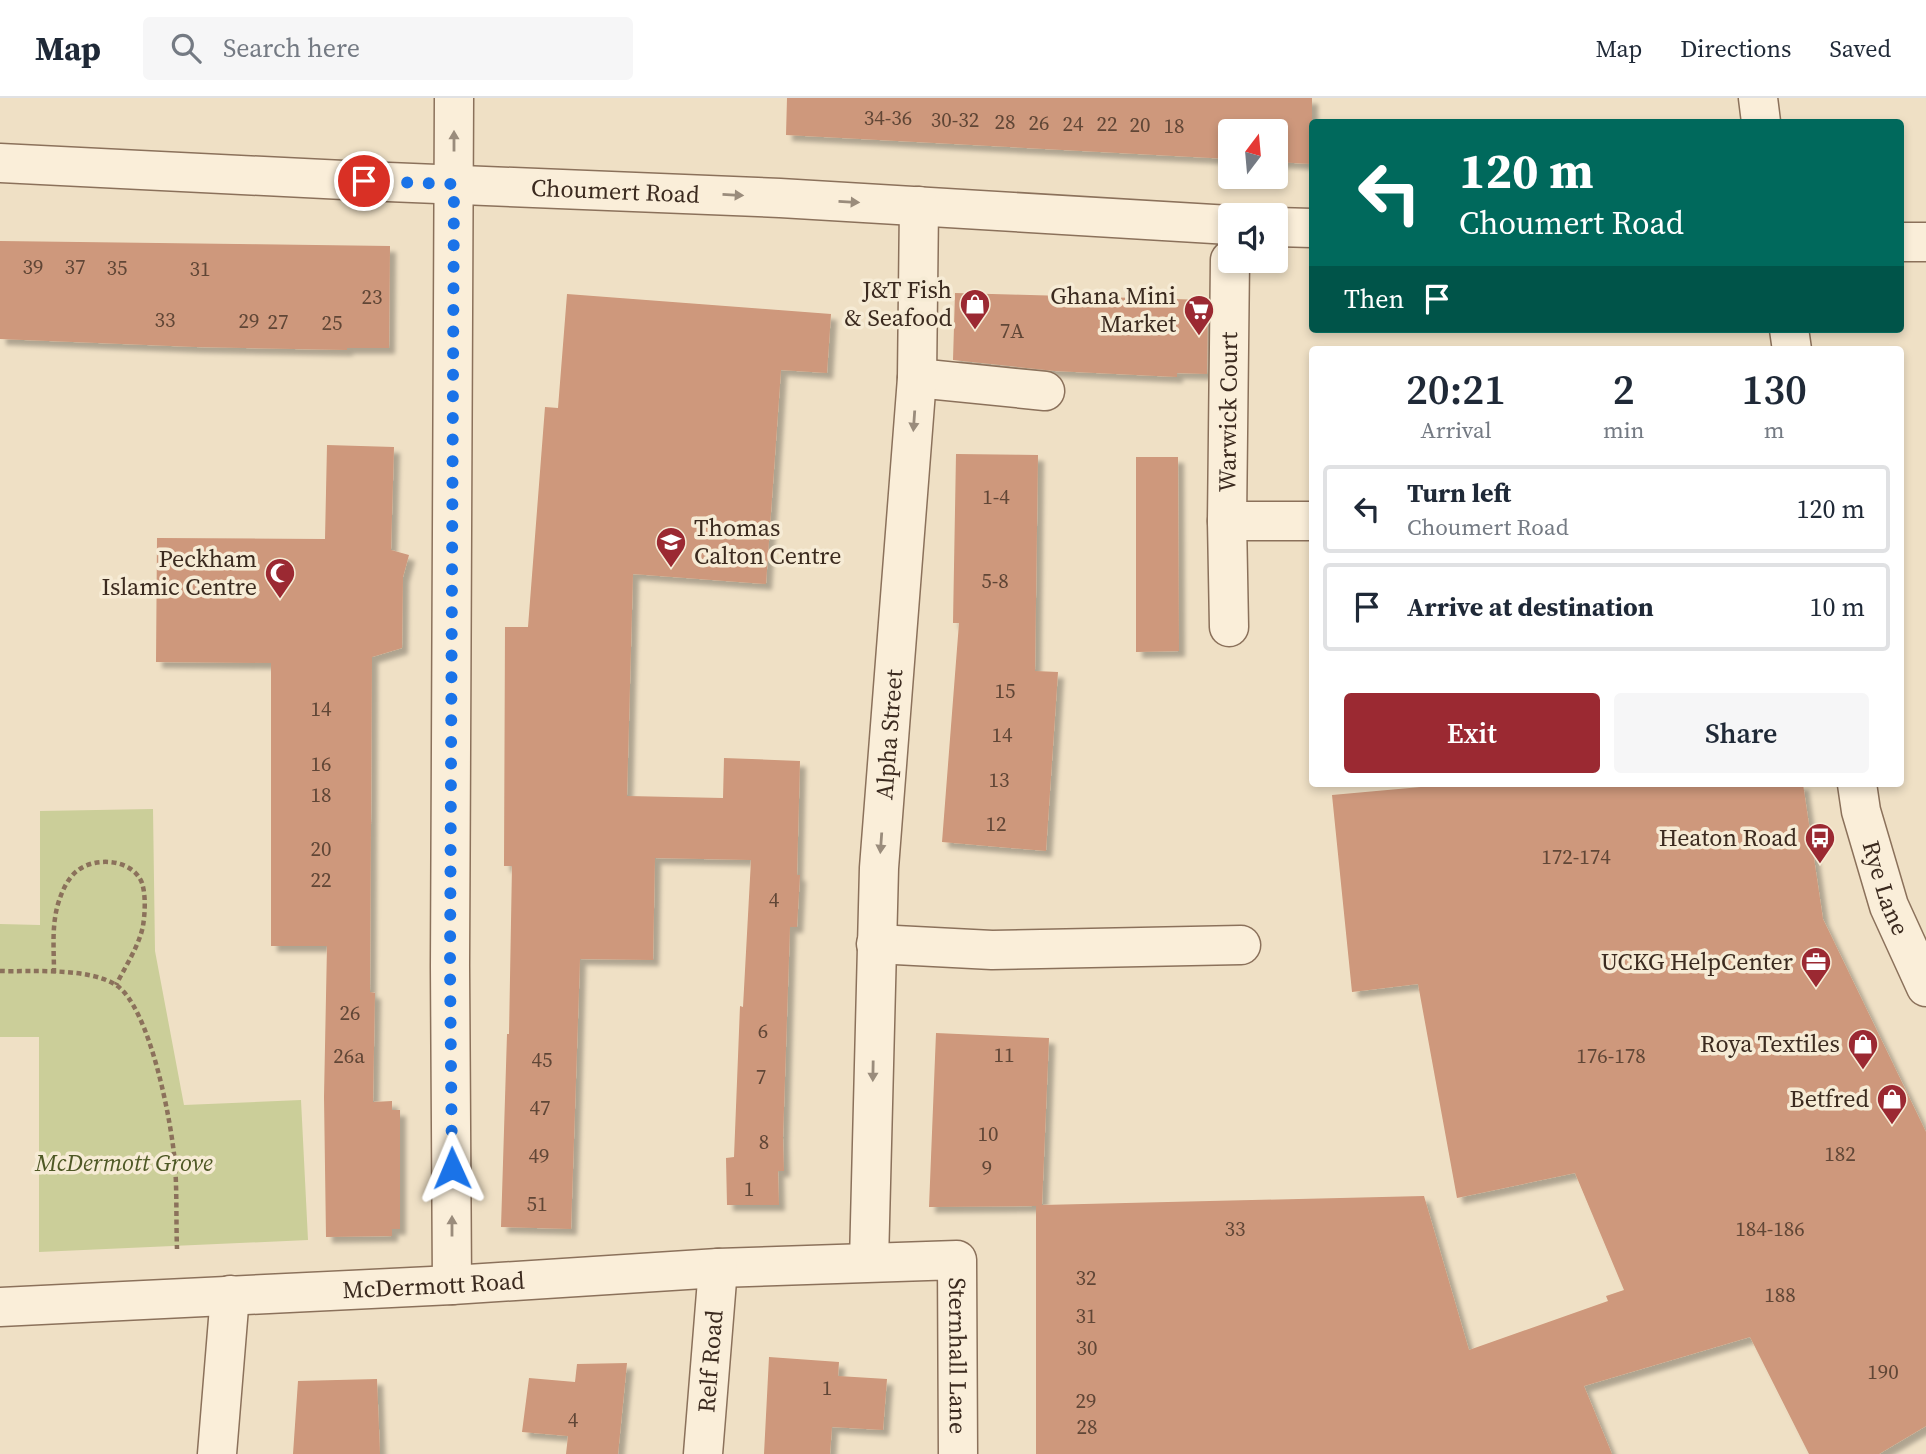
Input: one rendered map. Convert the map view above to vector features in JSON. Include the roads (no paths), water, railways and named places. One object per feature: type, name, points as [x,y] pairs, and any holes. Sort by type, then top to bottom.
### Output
[{"type":"street","points":[[452,1284],[450,953],[454,98]]},
{"type":"street","points":[[1758,98],[1761,119]]},
{"type":"street","name":"Choumert Road","points":[[0,163],[780,198],[1218,224]]},
{"type":"street","name":"Alpha Street","points":[[869,1262],[879,868],[917,377],[919,206]]},
{"type":"street","points":[[1288,227],[1309,228]]},
{"type":"street","points":[[1904,242],[1926,242]]},
{"type":"street","name":"Warwick Court","points":[[1229,627],[1227,521],[1230,273]]},
{"type":"street","points":[[917,377],[1045,391]]},
{"type":"street","name":"Warwick Court","points":[[1227,521],[1309,521]]},
{"type":"street","name":"Rye Lane","points":[[1857,787],[1861,811],[1889,906],[1926,987]]},
{"type":"street","points":[[876,944],[992,950],[1241,945]]},
{"type":"street","name":"Sternhall Lane","points":[[869,1262],[957,1260],[958,1454]]},
{"type":"street","name":"McDermott Road","points":[[0,1307],[869,1262]]},
{"type":"street","name":"Relf Road","points":[[703,1454],[718,1268]]},
{"type":"street","points":[[217,1454],[230,1295]]},
{"type":"place","name":"J&T Fish & Seafood","points":[[975,331]]},
{"type":"place","name":"Ghana Mini Market","points":[[1199,337]]},
{"type":"place","name":"Thomas Calton Centre","points":[[671,569]]},
{"type":"place","name":"Peckham Islamic Centre","points":[[280,600]]},
{"type":"place","name":"Heaton Road","points":[[1820,865]]},
{"type":"place","name":"UCKG HelpCenter","points":[[1816,989]]},
{"type":"place","name":"Roya Textiles","points":[[1863,1071]]},
{"type":"place","name":"Betfred","points":[[1892,1126]]},
{"type":"park label","name":"McDermott Grove","points":[[124,1163]]}]
